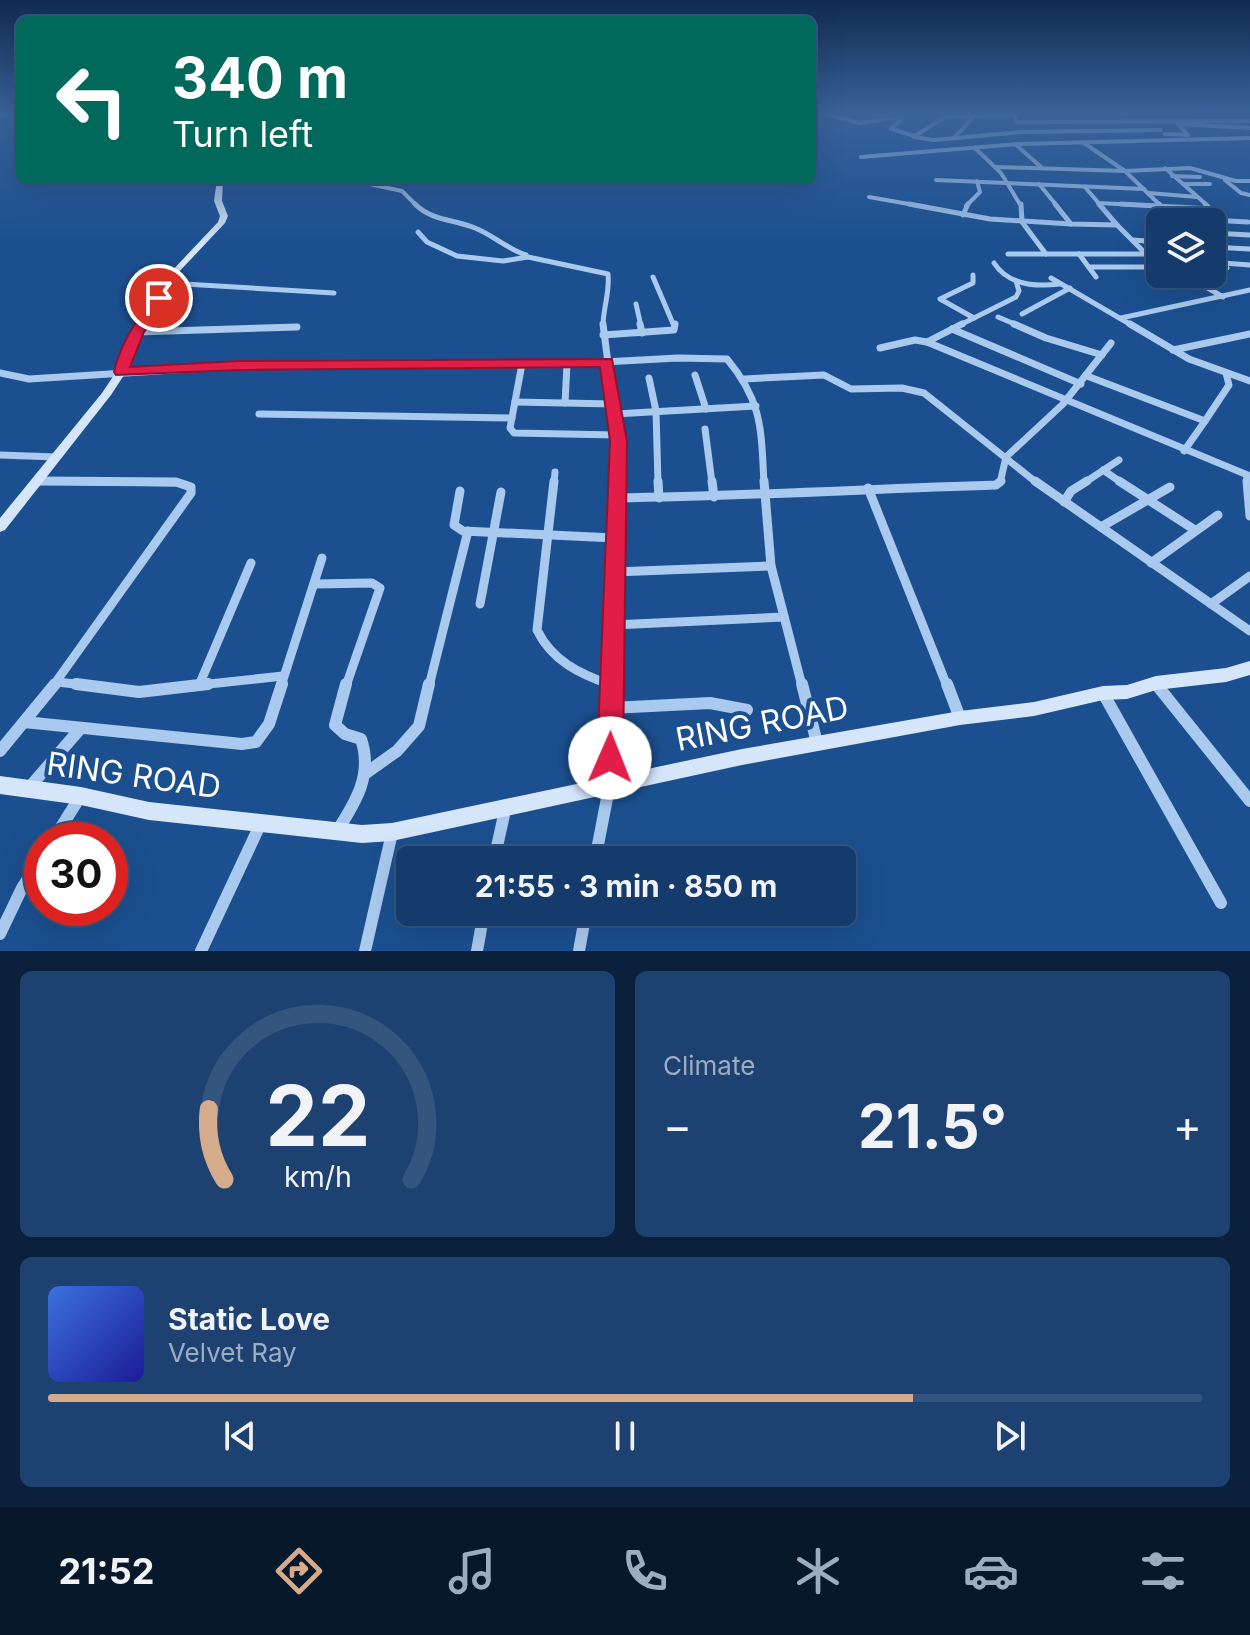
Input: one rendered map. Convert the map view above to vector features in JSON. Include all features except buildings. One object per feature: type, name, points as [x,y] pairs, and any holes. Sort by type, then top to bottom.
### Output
[{"type":"main road","points":[[0,527],[90,416],[121,372],[137,332],[168,283],[221,223],[224,216],[218,201],[220,184]]},
{"type":"main road","name":"RING ROAD","points":[[0,785],[81,796],[149,811],[337,832],[392,832],[610,783],[817,743],[960,718],[1034,709],[1103,693],[1127,692],[1156,683],[1226,675],[1250,668]]},
{"type":"street","points":[[985,157],[996,167],[1021,203],[1022,222],[1046,254]]},
{"type":"street","points":[[1030,157],[1042,168]]},
{"type":"street","points":[[1105,157],[1125,171],[1160,206]]},
{"type":"street","points":[[996,167],[1125,171],[1197,168],[1221,177],[1250,181]]},
{"type":"street","points":[[1164,168],[1211,208]]},
{"type":"street","points":[[1172,176],[1200,177]]},
{"type":"street","points":[[1221,177],[1241,193],[1250,195]]},
{"type":"street","points":[[936,180],[1144,189]]},
{"type":"street","points":[[963,215],[966,206],[980,192],[977,181]]},
{"type":"street","points":[[370,184],[402,191],[426,215],[471,226],[490,234],[511,250],[608,274],[610,290],[603,313],[603,335],[617,435],[617,498],[610,783],[598,846]]},
{"type":"street","points":[[1039,184],[1071,224]]},
{"type":"street","points":[[1183,184],[1210,184]]},
{"type":"street","points":[[1008,254],[1146,254],[1085,187]]},
{"type":"street","points":[[1149,193],[1198,197]]},
{"type":"street","points":[[869,197],[963,215],[1022,222],[1117,225]]},
{"type":"street","points":[[1098,203],[1195,208]]},
{"type":"street","points":[[1226,220],[1248,222]]},
{"type":"street","points":[[418,232],[427,242],[457,256],[503,261],[520,257],[536,258]]},
{"type":"street","points":[[1226,234],[1250,235]]},
{"type":"street","points":[[1133,240],[1146,241]]},
{"type":"street","points":[[1226,248],[1250,249]]},
{"type":"street","points":[[1079,254],[1096,277]]},
{"type":"street","points":[[994,263],[1000,273],[1016,281],[1046,286],[1061,284]]},
{"type":"street","points":[[1226,263],[1250,265]]},
{"type":"street","points":[[1089,267],[1146,267]]},
{"type":"street","points":[[973,275],[973,283],[940,299],[974,318]]},
{"type":"street","points":[[603,335],[671,331],[676,325],[653,277]]},
{"type":"street","points":[[1051,278],[1172,350],[1250,381]]},
{"type":"street","points":[[927,342],[1016,297],[1019,291],[1016,281]]},
{"type":"street","points":[[168,283],[334,293]]},
{"type":"street","points":[[1022,314],[1070,288]]},
{"type":"street","points":[[1208,288],[1223,297]]},
{"type":"street","points":[[1121,318],[1250,290]]},
{"type":"street","points":[[636,304],[642,333]]},
{"type":"street","points":[[998,317],[1046,338],[1078,345],[1102,355]]},
{"type":"street","points":[[137,332],[297,327]]},
{"type":"street","points":[[952,329],[1084,380],[1205,421]]},
{"type":"street","points":[[1172,350],[1250,334]]},
{"type":"street","points":[[880,348],[915,340],[927,342],[1249,476],[1246,498],[1250,516]]},
{"type":"street","points":[[617,498],[767,496],[868,488],[990,486],[1001,482],[1006,457],[1031,438],[1084,380],[1111,343]]},
{"type":"street","points":[[0,373],[29,379],[238,366],[567,364],[717,357],[733,363],[744,379],[761,419],[767,496],[766,533],[771,566],[817,743]]},
{"type":"street","points":[[522,364],[511,431],[521,435],[617,435]]},
{"type":"street","points":[[565,403],[567,364]]},
{"type":"street","points":[[1184,451],[1229,385],[1226,373]]},
{"type":"street","points":[[695,375],[706,409]]},
{"type":"street","points":[[744,379],[824,375],[851,389],[902,388],[921,391],[1064,502],[1250,631]]},
{"type":"street","points":[[649,378],[656,411],[659,498]]},
{"type":"street","points":[[515,402],[656,411],[756,406]]},
{"type":"street","points":[[259,414],[512,418]]},
{"type":"street","points":[[705,429],[714,497]]},
{"type":"street","points":[[0,455],[56,457]]},
{"type":"street","points":[[1064,502],[1071,491],[1119,460]]},
{"type":"street","points":[[1103,470],[1195,530]]},
{"type":"street","points":[[555,472],[550,533],[537,611],[540,638],[568,667],[611,685]]},
{"type":"street","points":[[0,751],[57,682],[191,493],[191,487],[176,482],[37,481]]},
{"type":"street","points":[[1101,527],[1170,487]]},
{"type":"street","points":[[868,488],[960,718]]},
{"type":"street","points":[[460,491],[454,525],[468,531],[615,538]]},
{"type":"street","points":[[480,604],[501,492]]},
{"type":"street","points":[[1151,563],[1218,515]]},
{"type":"street","points":[[366,773],[397,751],[419,726],[468,531]]},
{"type":"street","points":[[24,722],[251,743],[261,736],[269,724],[322,558]]},
{"type":"street","points":[[200,683],[251,563]]},
{"type":"street","points":[[614,572],[771,566]]},
{"type":"street","points":[[1211,604],[1250,576]]},
{"type":"street","points":[[314,584],[372,583],[380,588],[340,698],[335,725],[345,734],[361,739],[368,757],[357,799],[337,832]]},
{"type":"street","points":[[613,625],[784,617]]},
{"type":"street","points":[[57,682],[122,692],[283,676]]},
{"type":"street","points":[[1156,683],[1250,801]]},
{"type":"street","points":[[1103,693],[1221,903]]},
{"type":"street","points":[[611,708],[710,703],[747,710]]},
{"type":"street","points":[[28,789],[80,729]]},
{"type":"street","points":[[64,822],[81,796]]},
{"type":"street","points":[[497,846],[506,805]]},
{"type":"street","points":[[201,951],[261,823]]},
{"type":"street","points":[[365,951],[392,832]]},
{"type":"street","points":[[2,926],[24,888]]},
{"type":"street","points":[[477,951],[481,926]]},
{"type":"street","points":[[579,951],[583,926]]},
{"type":"route","points":[[159,298],[137,332],[121,372],[238,366],[607,362],[618,441],[610,758]]}]
